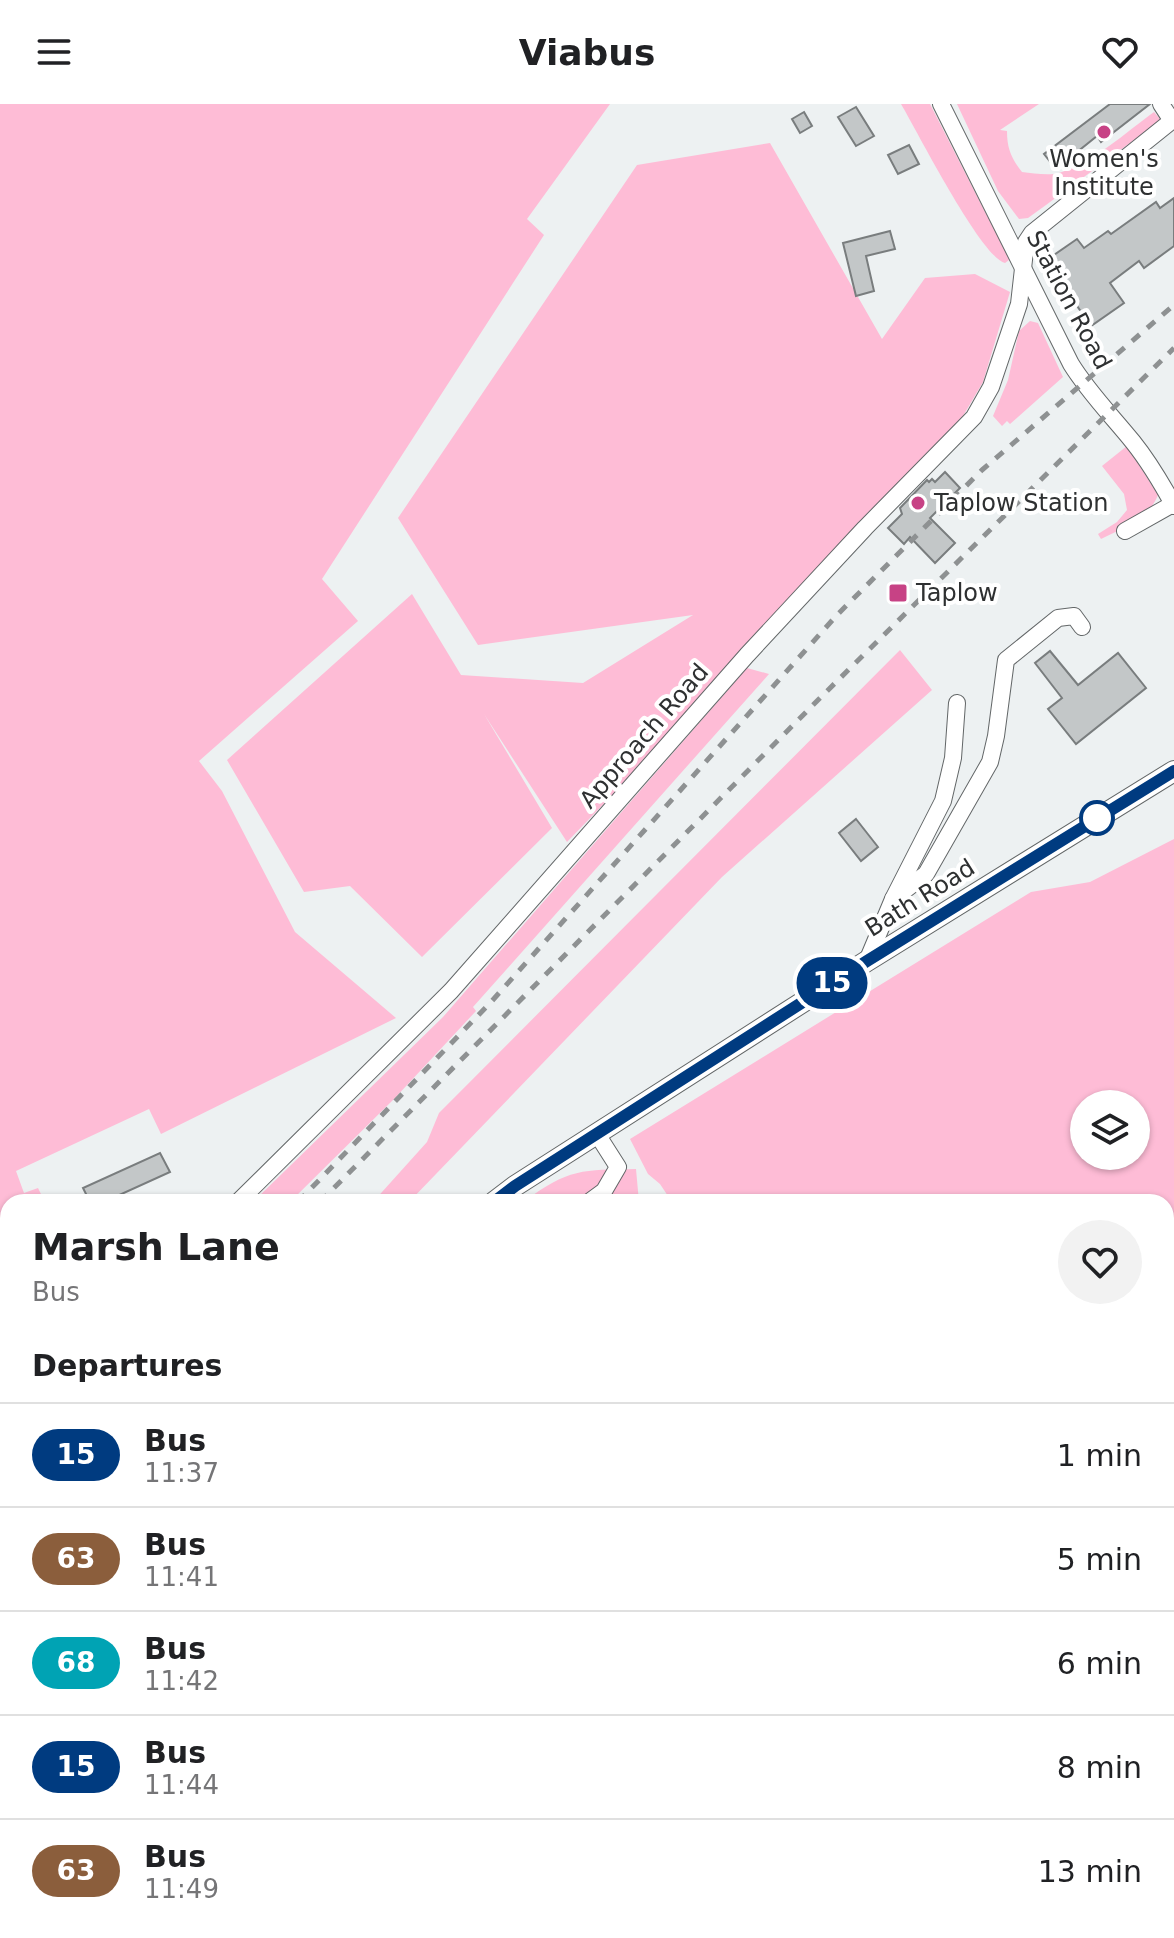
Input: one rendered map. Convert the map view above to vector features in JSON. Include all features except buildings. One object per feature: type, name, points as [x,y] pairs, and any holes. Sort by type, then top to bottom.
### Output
[{"type":"main road","name":"Bath Road","points":[[506,1194],[867,961],[1174,771]]},
{"type":"street","name":"Station Road","points":[[941,104],[1077,373],[1101,407],[1132,441],[1174,503]]},
{"type":"street","points":[[1161,104],[1173,120]]},
{"type":"street","name":"Approach Road","points":[[246,1194],[451,991],[747,655],[870,522],[974,417],[991,387],[1022,297],[1026,242],[1039,225],[1173,120]]},
{"type":"street","points":[[1125,531],[1174,503]]},
{"type":"street","points":[[893,899],[926,874],[990,762],[1006,660],[1058,618],[1074,616],[1082,627]]},
{"type":"street","points":[[867,961],[893,899],[943,801],[953,758],[957,703]]},
{"type":"street","points":[[597,1134],[618,1167],[600,1194]]},
{"type":"shaded area","points":[[0,104],[610,104],[527,219],[544,235],[322,579],[358,621],[199,761],[222,791],[295,932],[396,1018],[161,1134],[149,1109],[16,1171],[24,1193],[38,1188],[41,1194],[0,1194]]},
{"type":"shaded area","points":[[901,104],[930,104],[1007,255],[1009,260],[1005,263],[994,256],[966,217]]},
{"type":"shaded area","points":[[957,104],[1039,104],[1000,130],[1007,131],[1010,153],[1022,172],[1040,174],[1059,173],[1085,162],[1154,112],[1161,120],[1028,218],[1019,219],[998,191]]},
{"type":"shaded area","points":[[770,143],[882,339],[925,278],[975,274],[1010,292],[983,382],[963,416],[857,526],[648,758],[567,842],[484,714],[552,828],[422,957],[350,886],[304,892],[227,760],[412,594],[461,675],[583,683],[693,615],[478,645],[398,518],[637,165]]},
{"type":"shaded area","points":[[1030,321],[1038,323],[1063,377],[1010,424],[1007,421],[1002,426],[993,416],[1008,380],[1019,331]]},
{"type":"shaded area","points":[[1127,446],[1158,495],[1141,517],[1101,539],[1098,534],[1117,522],[1127,510],[1124,494],[1102,466]]},
{"type":"shaded area","points":[[900,650],[932,690],[722,877],[417,1194],[380,1194],[427,1142],[439,1113]]},
{"type":"shaded area","points":[[747,668],[769,674],[473,1007],[476,1011],[394,1099],[298,1194],[261,1194],[443,1017]]},
{"type":"shaded area","points":[[1174,839],[1174,1194],[667,1194],[648,1174],[630,1139],[1031,892],[1090,882]]},
{"type":"shaded area","points":[[636,1169],[638,1194],[535,1194],[565,1177],[602,1170]]},
{"type":"railway","points":[[306,1194],[491,1002],[837,615],[982,470],[1174,305]]},
{"type":"railway","points":[[328,1194],[819,699],[1174,348]]},
{"type":"bus line","name":"15","points":[[504,1194],[867,961],[1174,771]]},
{"type":"place","name":"Women's Institute","points":[[1104,132]]},
{"type":"place","name":"Taplow Station","points":[[918,503]]},
{"type":"place","name":"Taplow","points":[[898,593]]}]
